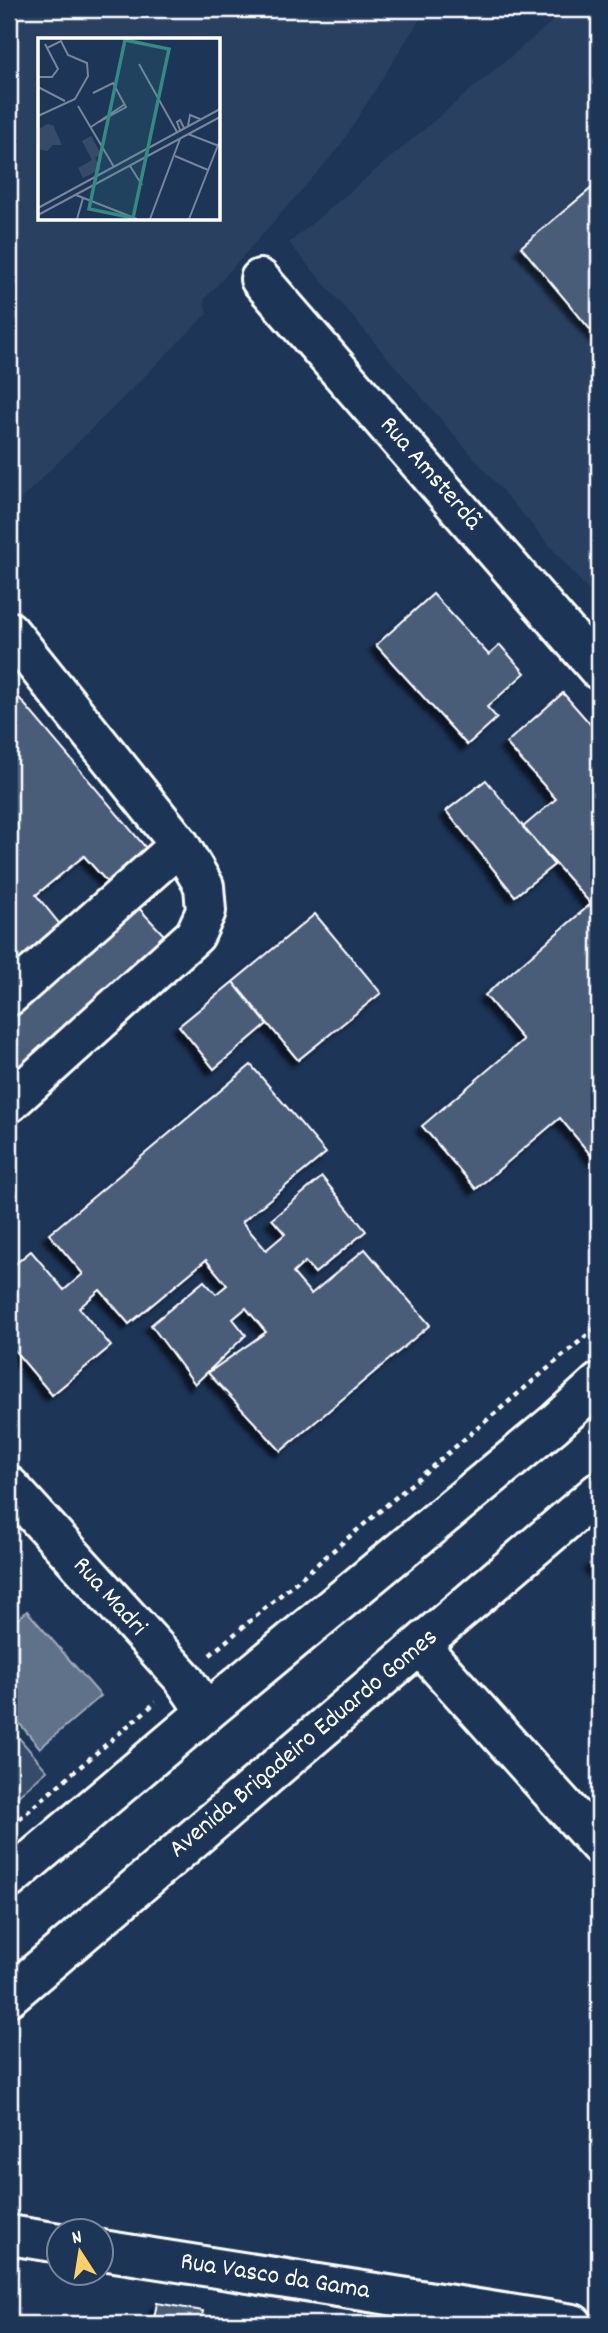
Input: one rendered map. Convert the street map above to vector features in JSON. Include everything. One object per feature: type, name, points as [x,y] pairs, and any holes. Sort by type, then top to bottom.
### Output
[{"type":"main road","name":"Rua Amsterdã","points":[[260,279],[599,670]]},
{"type":"main road","points":[[9,631],[180,845],[204,886],[206,911],[195,935],[9,1103]]},
{"type":"main road","points":[[9,996],[180,845]]},
{"type":"main road","points":[[9,1879],[599,1384]]},
{"type":"main road","points":[[554,1424],[578,1413],[599,1409]]},
{"type":"main road","name":"Rua Madri","points":[[9,1486],[183,1678],[206,1712]]},
{"type":"main road","name":"Avenida Brigadeiro Eduardo Gomes","points":[[9,1996],[420,1646],[596,1492]]},
{"type":"main road","points":[[420,1646],[599,1845]]},
{"type":"main road","points":[[9,2235],[46,2241]]},
{"type":"main road","name":"Rua Vasco da Gama","points":[[116,2252],[573,2324]]},
{"type":"path","points":[[19,1819],[599,1325]]},
{"type":"shaded area","points":[[9,9],[426,9],[338,149],[204,300],[207,314],[9,511]]},
{"type":"shaded area","points":[[567,9],[599,9],[599,603],[289,243]]},
{"type":"shaded area","points":[[27,1611],[101,1696],[40,1748],[9,1711],[9,1627]]},
{"type":"shaded area","points":[[9,1726],[47,1771],[9,1804]]},
{"type":"building","points":[[599,182],[599,340],[521,247]]},
{"type":"building","points":[[433,594],[489,655],[500,645],[525,673],[487,707],[497,718],[467,745],[376,645]]},
{"type":"building","points":[[9,686],[147,849],[107,882],[84,856],[36,895],[63,928],[9,973]]},
{"type":"building","points":[[563,693],[599,734],[599,863],[596,866],[599,869],[599,897],[591,904],[523,827],[556,799],[506,743]]},
{"type":"building","points":[[486,780],[554,865],[515,896],[446,811]]},
{"type":"building","points":[[599,897],[599,1165],[560,1118],[476,1189],[422,1126],[523,1040],[485,995]]},
{"type":"building","points":[[136,905],[175,947],[9,1097],[9,1019]]},
{"type":"building","points":[[315,914],[381,993],[298,1060],[233,982]]},
{"type":"building","points":[[233,982],[267,1024],[214,1069],[179,1026]]},
{"type":"building","points":[[251,1065],[326,1153],[242,1222],[266,1250],[285,1234],[272,1219],[322,1177],[366,1231],[315,1273],[305,1262],[293,1273],[311,1294],[365,1249],[430,1325],[281,1451],[208,1373],[266,1332],[246,1308],[233,1319],[246,1335],[195,1384],[151,1325],[204,1281],[216,1294],[227,1285],[206,1260],[129,1324],[100,1290],[79,1308],[111,1346],[52,1395],[9,1344],[9,1269],[31,1251],[64,1290],[83,1274],[49,1234]]},
{"type":"building","points":[[599,1556],[599,1575],[590,1564]]},
{"type":"building","points":[[157,2303],[203,2311],[201,2324],[153,2324]]}]
